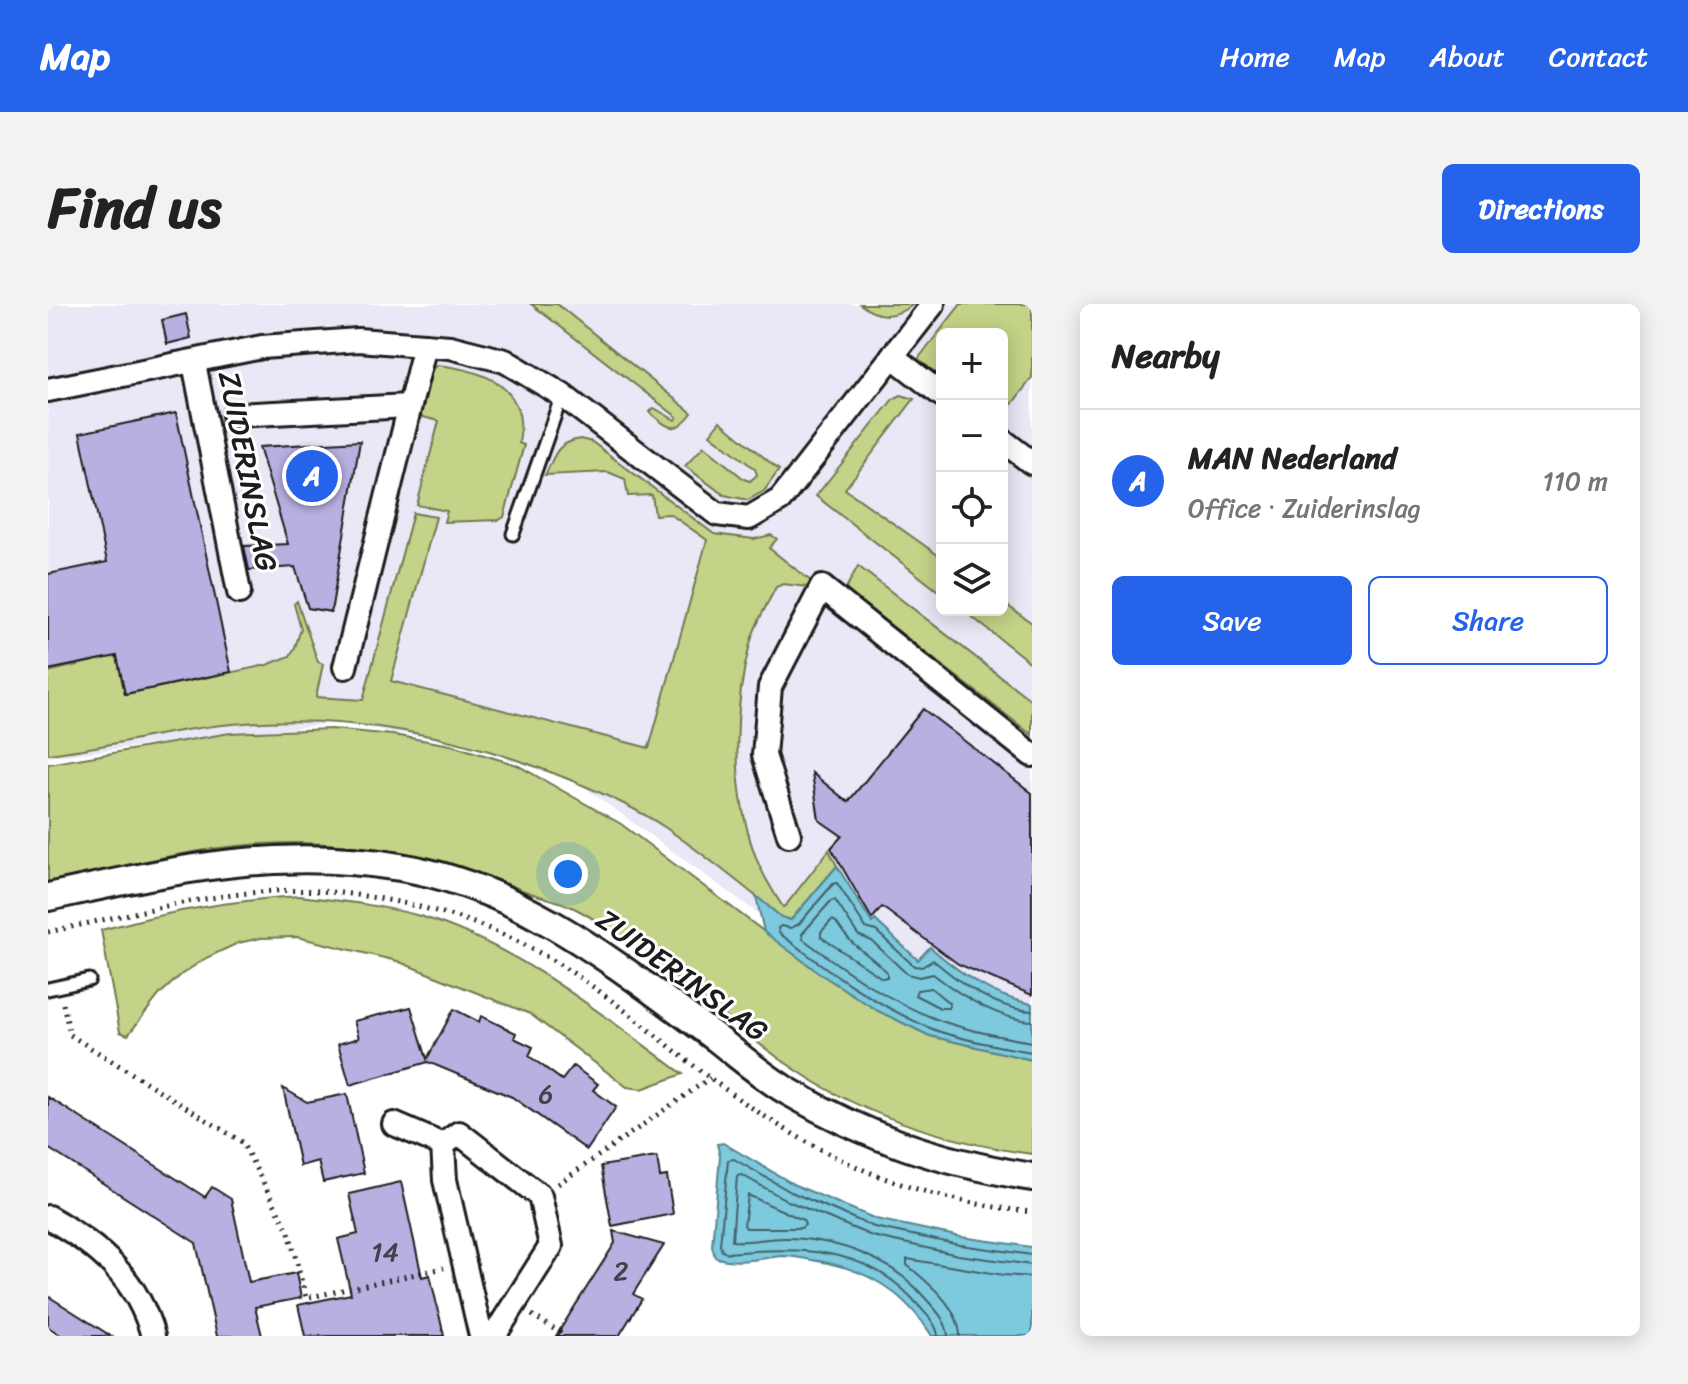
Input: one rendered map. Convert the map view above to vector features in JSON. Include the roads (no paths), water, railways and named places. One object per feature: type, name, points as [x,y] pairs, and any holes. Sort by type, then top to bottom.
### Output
[{"type":"street","name":"ZUIDERINSLAG","points":[[48,390],[262,347],[358,340],[450,347],[505,361],[562,395],[717,514],[749,518],[780,500],[933,304]]},
{"type":"street","points":[[345,667],[425,345]]},
{"type":"street","points":[[892,356],[936,390]]},
{"type":"street","name":"ZUIDERINSLAG","points":[[194,363],[239,592]]},
{"type":"street","name":"ZUIDERINSLAG","points":[[234,415],[408,406]]},
{"type":"street","points":[[1008,445],[1032,463]]},
{"type":"street","points":[[789,835],[764,755],[770,687],[822,587],[1032,755]]},
{"type":"street","name":"ZUIDERINSLAG","points":[[48,897],[174,870],[281,858],[325,858],[402,867],[459,882],[519,905],[566,930],[617,964],[787,1091],[917,1152],[982,1169],[1032,1177]]},
{"type":"street","points":[[394,1124],[443,1145]]},
{"type":"street","points":[[443,1145],[459,1133],[540,1196],[551,1246],[494,1336]]},
{"type":"street","points":[[443,1145],[445,1180],[481,1336]]},
{"type":"street","points":[[48,1217],[74,1232],[113,1262],[146,1309],[153,1336]]},
{"type":"lane","points":[[513,534],[562,395]]},
{"type":"lane","points":[[48,989],[89,980]]},
{"type":"water","points":[[837,866],[872,923],[875,920],[918,960],[930,947],[977,983],[1003,996],[1032,1004],[1032,1060],[930,1036],[878,1011],[764,932],[756,896],[781,917],[791,920]]},
{"type":"water","points":[[723,1143],[795,1185],[876,1219],[961,1237],[1032,1247],[1032,1336],[932,1336],[908,1306],[866,1275],[790,1256],[739,1261],[715,1257],[712,1246],[720,1156],[717,1144]]},
{"type":"place","name":"MAN Nederland","points":[[312,476]]}]
